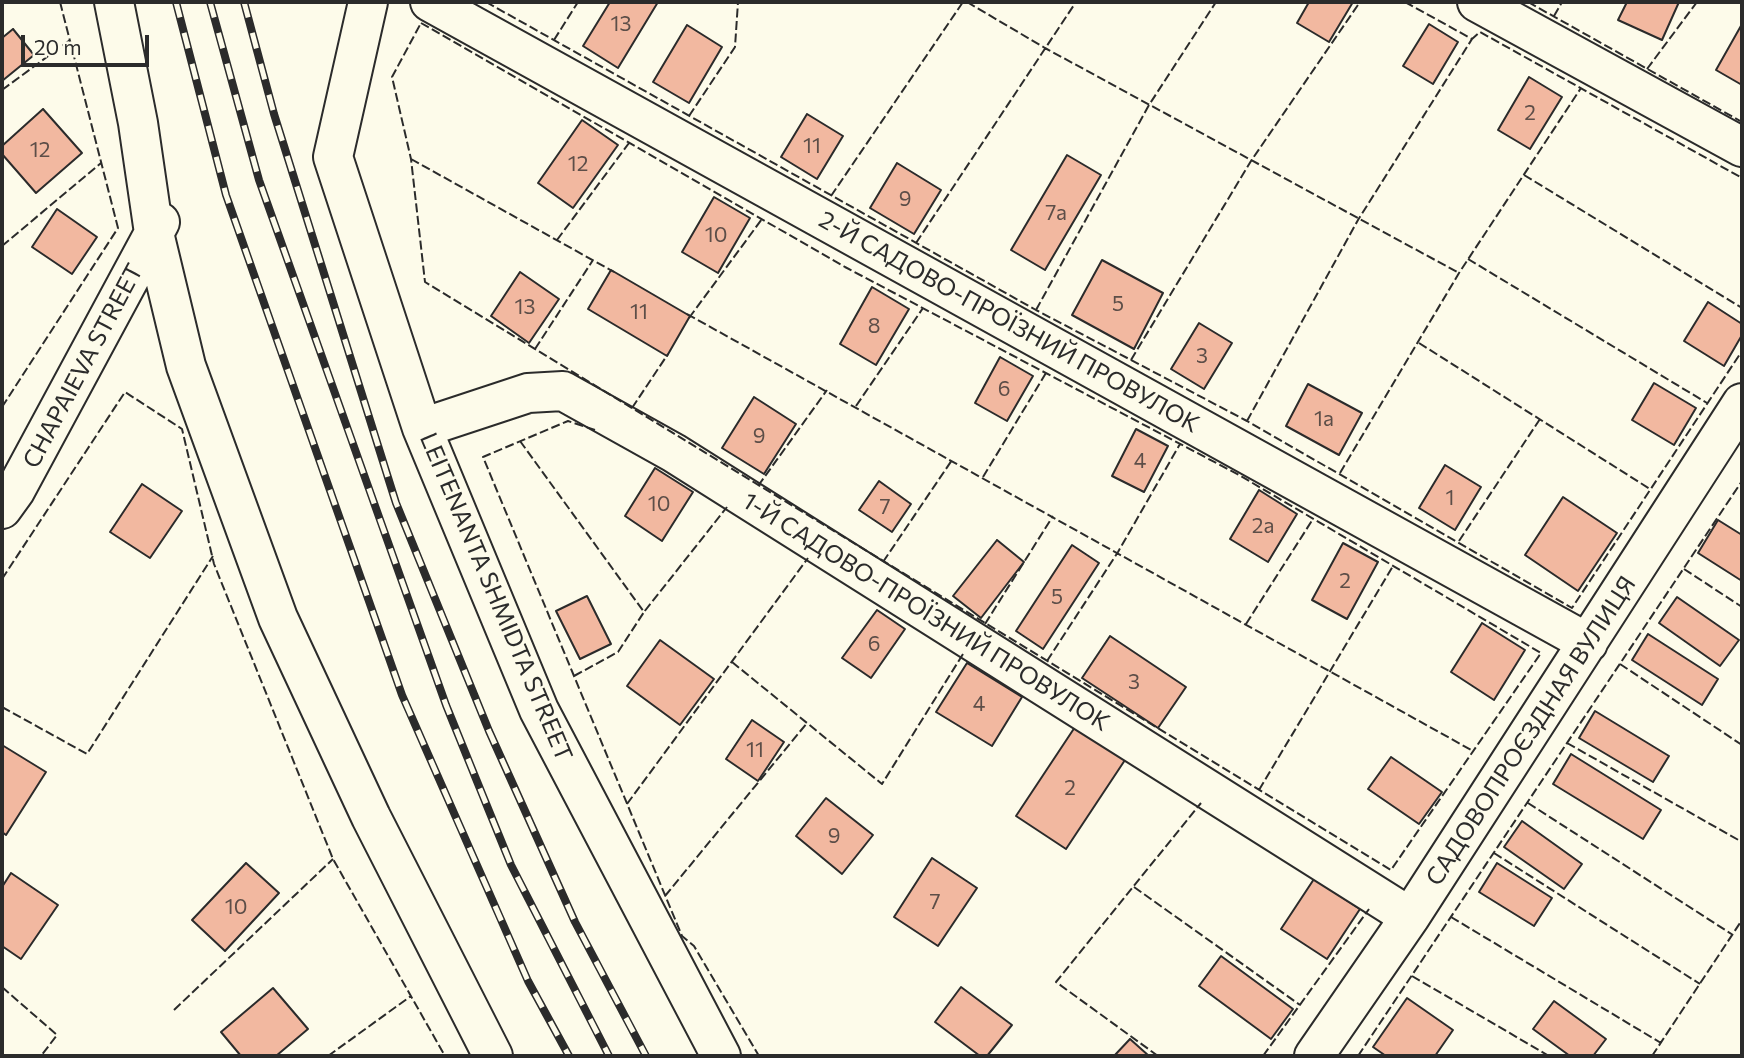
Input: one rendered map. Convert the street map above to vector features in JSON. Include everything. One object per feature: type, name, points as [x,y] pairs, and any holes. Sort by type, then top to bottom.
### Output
[{"type":"street","points":[[114,2],[187,366],[278,618],[371,817],[493,1056]]},
{"type":"street","name":"LEITENANTA SHMIDTA STREET","points":[[368,2],[333,157],[422,428],[539,710],[721,1056]]},
{"type":"street","name":"2-Й САДОВО-ПРОЇЗНИЙ ПРОВУЛОК","points":[[430,2],[1588,643]]},
{"type":"street","points":[[1477,2],[1742,147]]},
{"type":"street","name":"CHAPAIEVA STREET","points":[[2,509],[15,491],[157,227]]},
{"type":"street","name":"1-Й САДОВО-ПРОЇЗНИЙ ПРОВУЛОК","points":[[422,428],[528,393],[563,391],[674,453],[1410,917]]},
{"type":"street","name":"САДОВОПРОЄЗДНАЯ ВУЛИЦЯ","points":[[1314,1056],[1410,917],[1742,403]]},
{"type":"building","points":[[610,2],[658,2],[618,68],[583,46]]},
{"type":"building","points":[[1309,2],[1353,2],[1329,42],[1297,23]]},
{"type":"building","points":[[1627,2],[1679,2],[1662,40],[1618,20]]},
{"type":"building","points":[[1429,24],[1458,42],[1433,84],[1403,66]]},
{"type":"building","points":[[1742,24],[1742,85],[1716,70]]},
{"type":"building","points":[[687,25],[722,47],[689,103],[653,82]]},
{"type":"building","points":[[13,29],[34,55],[2,81],[2,38]]},
{"type":"building","points":[[1529,77],[1562,97],[1530,149],[1498,130]]},
{"type":"building","points":[[43,109],[82,153],[36,193],[2,154],[2,146]]},
{"type":"building","points":[[807,114],[843,136],[817,179],[781,157]]},
{"type":"building","points":[[582,120],[618,145],[573,208],[538,183]]},
{"type":"building","points":[[1067,155],[1101,175],[1045,270],[1011,250]]},
{"type":"building","points":[[897,163],[941,190],[914,234],[870,208]]},
{"type":"building","points":[[714,197],[750,218],[718,273],[682,252]]},
{"type":"building","points":[[57,209],[97,237],[72,274],[32,247]]},
{"type":"building","points":[[1102,260],[1163,293],[1134,349],[1072,315]]},
{"type":"building","points":[[611,270],[690,316],[667,356],[588,309]]},
{"type":"building","points":[[520,272],[559,299],[529,343],[491,316]]},
{"type":"building","points":[[872,287],[909,309],[876,365],[840,344]]},
{"type":"building","points":[[1708,302],[1742,324],[1742,335],[1724,366],[1684,341]]},
{"type":"building","points":[[1199,323],[1232,343],[1204,389],[1171,369]]},
{"type":"building","points":[[1000,357],[1033,376],[1007,421],[975,403]]},
{"type":"building","points":[[1654,383],[1696,408],[1674,445],[1632,420]]},
{"type":"building","points":[[1308,384],[1362,413],[1339,455],[1286,426]]},
{"type":"building","points":[[754,397],[796,424],[764,474],[722,448]]},
{"type":"building","points":[[1136,429],[1168,446],[1144,492],[1112,476]]},
{"type":"building","points":[[1445,465],[1481,487],[1455,530],[1419,508]]},
{"type":"building","points":[[655,468],[693,492],[662,541],[625,516]]},
{"type":"building","points":[[879,481],[911,504],[892,532],[859,510]]},
{"type":"building","points":[[142,484],[182,511],[150,558],[110,532]]},
{"type":"building","points":[[1259,490],[1297,514],[1268,562],[1230,539]]},
{"type":"building","points":[[1563,497],[1617,533],[1578,591],[1525,555]]},
{"type":"building","points":[[1718,520],[1742,535],[1742,581],[1698,553]]},
{"type":"building","points":[[997,540],[1024,562],[981,618],[953,596]]},
{"type":"building","points":[[1343,543],[1378,562],[1347,619],[1312,600]]},
{"type":"building","points":[[1072,545],[1099,563],[1043,649],[1016,631]]},
{"type":"building","points":[[587,596],[611,644],[580,659],[556,611]]},
{"type":"building","points":[[1677,597],[1739,640],[1720,666],[1659,623]]},
{"type":"building","points":[[877,610],[905,629],[871,678],[842,658]]},
{"type":"building","points":[[1482,623],[1525,650],[1494,700],[1451,672]]},
{"type":"building","points":[[1648,634],[1718,679],[1702,705],[1632,660]]},
{"type":"building","points":[[1110,636],[1186,687],[1158,728],[1082,678]]},
{"type":"building","points":[[660,640],[714,679],[680,725],[627,686]]},
{"type":"building","points":[[967,663],[1022,697],[992,746],[936,712]]},
{"type":"building","points":[[1595,711],[1669,756],[1653,782],[1579,738]]},
{"type":"building","points":[[752,720],[784,742],[758,781],[726,759]]},
{"type":"building","points":[[1075,727],[1125,760],[1066,849],[1016,816]]},
{"type":"building","points":[[2,745],[46,772],[6,835],[2,832]]},
{"type":"building","points":[[1571,754],[1661,810],[1643,839],[1553,784]]},
{"type":"building","points":[[1391,757],[1442,792],[1419,824],[1368,789]]},
{"type":"building","points":[[826,798],[873,835],[842,874],[796,836]]},
{"type":"building","points":[[1522,821],[1582,864],[1564,889],[1504,847]]},
{"type":"building","points":[[932,858],[977,888],[938,946],[894,917]]},
{"type":"building","points":[[246,863],[279,893],[225,951],[192,920]]},
{"type":"building","points":[[1497,863],[1552,898],[1534,926],[1479,892]]},
{"type":"building","points":[[11,873],[58,905],[21,959],[2,946],[2,887]]},
{"type":"building","points":[[1314,879],[1360,909],[1327,959],[1281,929]]},
{"type":"building","points":[[1221,956],[1293,1009],[1271,1039],[1199,986]]},
{"type":"building","points":[[961,987],[1012,1025],[987,1056],[980,1056],[935,1022]]},
{"type":"building","points":[[273,988],[308,1029],[276,1056],[241,1056],[221,1032]]},
{"type":"building","points":[[1407,998],[1453,1030],[1435,1056],[1386,1056],[1373,1047]]},
{"type":"building","points":[[1554,1001],[1606,1039],[1593,1056],[1570,1056],[1533,1029]]},
{"type":"building","points":[[1130,1039],[1149,1056],[1114,1056]]},
{"type":"railway","points":[[176,2],[226,195],[402,695],[528,981],[569,1056]]},
{"type":"railway","points":[[210,2],[259,180],[446,705],[511,865],[609,1056]]},
{"type":"railway","points":[[244,2],[274,114],[396,503],[489,731],[575,922],[646,1056]]},
{"type":"fence","points":[[2,407],[118,228],[60,2]]},
{"type":"fence","points":[[486,2],[1036,310],[1247,421],[1572,608],[1742,351]]},
{"type":"fence","points":[[554,40],[578,2]]},
{"type":"fence","points":[[689,116],[735,47],[738,2]]},
{"type":"fence","points":[[831,196],[963,2]]},
{"type":"fence","points":[[967,2],[1045,48],[1459,273]]},
{"type":"fence","points":[[916,243],[1076,2]]},
{"type":"fence","points":[[1036,310],[1149,105],[1216,2]]},
{"type":"fence","points":[[1131,360],[1251,161],[1360,2]]},
{"type":"fence","points":[[1405,2],[1472,39],[1480,32],[1742,178]]},
{"type":"fence","points":[[1528,2],[1742,122]]},
{"type":"fence","points":[[1554,16],[1562,2]]},
{"type":"fence","points":[[1647,69],[1697,2]]},
{"type":"fence","points":[[421,23],[845,267],[1239,475],[1541,653],[1391,870],[425,282],[411,159],[392,77],[421,23]]},
{"type":"fence","points":[[1247,421],[1358,220],[1472,39]]},
{"type":"fence","points":[[2,90],[70,40]]},
{"type":"fence","points":[[1340,473],[1459,273],[1581,88]]},
{"type":"fence","points":[[557,240],[629,143]]},
{"type":"fence","points":[[411,159],[614,272]]},
{"type":"fence","points":[[2,246],[101,163]]},
{"type":"fence","points":[[1524,175],[1742,308]]},
{"type":"fence","points":[[689,318],[762,219]]},
{"type":"fence","points":[[1468,259],[1707,403]]},
{"type":"fence","points":[[535,349],[593,260]]},
{"type":"fence","points":[[856,406],[923,308]]},
{"type":"fence","points":[[687,314],[1473,751]]},
{"type":"fence","points":[[1419,343],[1650,489]]},
{"type":"fence","points":[[632,408],[668,354]]},
{"type":"fence","points":[[983,477],[1046,373]]},
{"type":"fence","points":[[758,486],[827,390]]},
{"type":"fence","points":[[2,579],[125,392],[182,429],[214,564],[333,859],[445,1056]]},
{"type":"fence","points":[[1459,541],[1540,419]]},
{"type":"fence","points":[[595,430],[568,421],[483,457],[682,936],[694,946],[759,1056]]},
{"type":"fence","points":[[520,441],[644,612],[727,507]]},
{"type":"fence","points":[[1047,661],[1118,552],[1180,444]]},
{"type":"fence","points":[[883,562],[952,460]]},
{"type":"fence","points":[[1358,1056],[1742,481]]},
{"type":"fence","points":[[985,624],[1053,516]]},
{"type":"fence","points":[[1246,624],[1313,519]]},
{"type":"fence","points":[[2,707],[87,754],[213,556]]},
{"type":"fence","points":[[627,804],[808,558]]},
{"type":"fence","points":[[1259,790],[1393,566]]},
{"type":"fence","points":[[1684,569],[1742,607]]},
{"type":"fence","points":[[574,676],[618,652],[644,612]]},
{"type":"fence","points":[[732,662],[882,784],[963,654]]},
{"type":"fence","points":[[1620,664],[1742,745]]},
{"type":"fence","points":[[665,896],[807,723]]},
{"type":"fence","points":[[1567,743],[1742,842]]},
{"type":"fence","points":[[1158,1056],[1056,982],[1201,803]]},
{"type":"fence","points":[[1528,803],[1733,935]]},
{"type":"fence","points":[[1494,853],[1700,984]]},
{"type":"fence","points":[[174,1010],[333,859]]},
{"type":"fence","points":[[1134,887],[1300,1005]]},
{"type":"fence","points":[[1263,1056],[1369,909]]},
{"type":"fence","points":[[1451,917],[1661,1043]]},
{"type":"fence","points":[[1652,1056],[1742,920]]},
{"type":"fence","points":[[1412,976],[1549,1056]]},
{"type":"fence","points":[[2,987],[57,1035],[41,1056]]},
{"type":"fence","points":[[328,1056],[411,996]]}]
